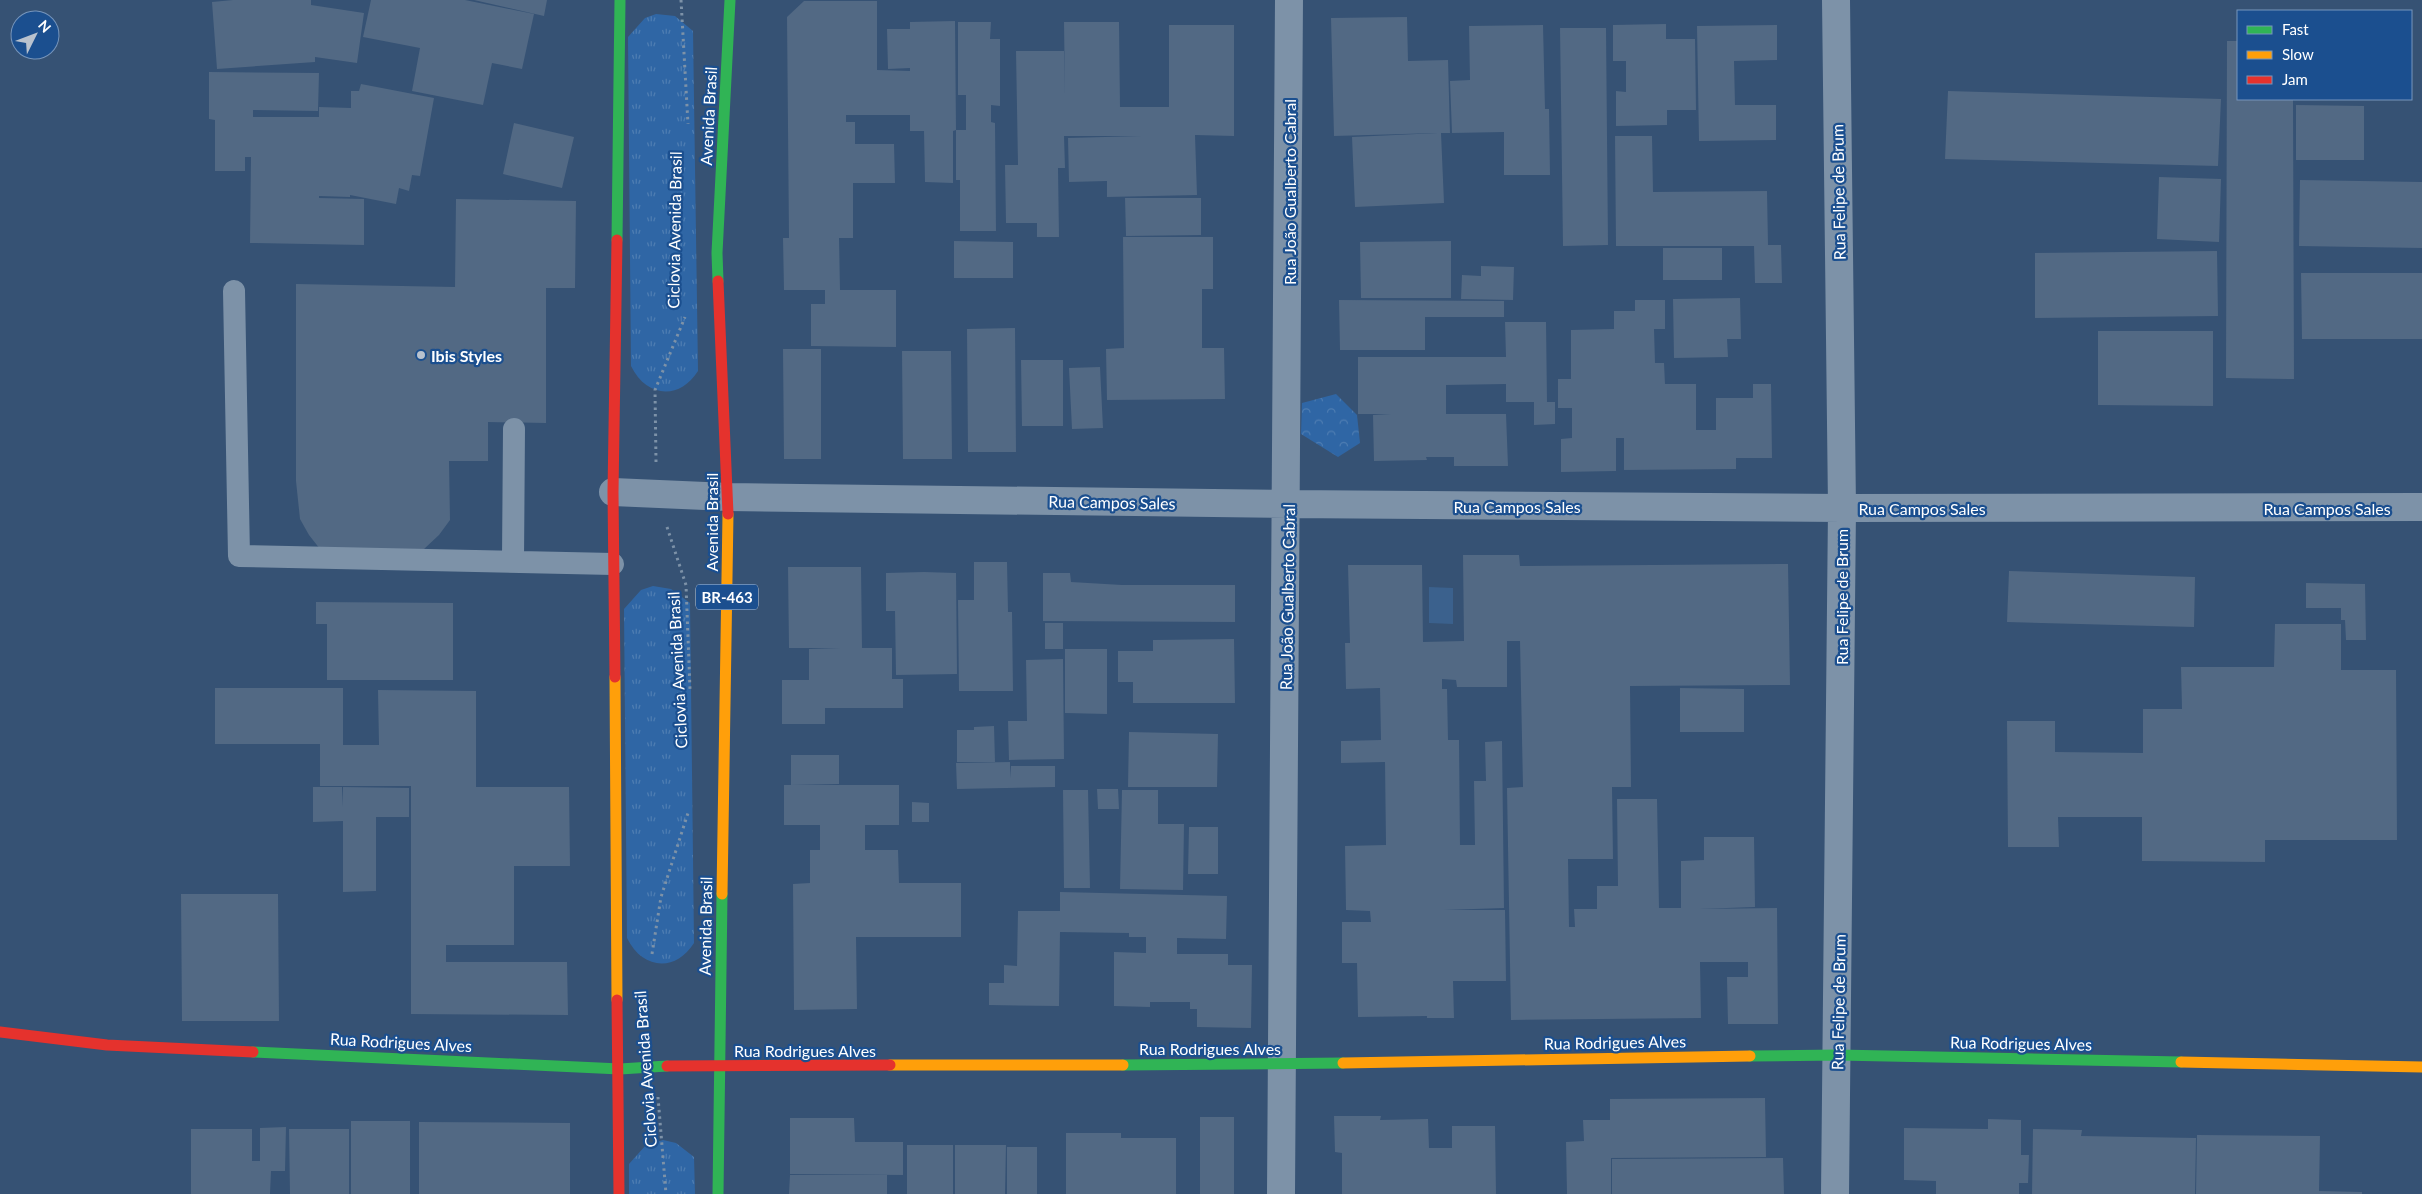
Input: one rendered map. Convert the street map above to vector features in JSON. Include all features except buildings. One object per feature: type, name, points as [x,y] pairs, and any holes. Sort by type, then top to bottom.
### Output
[{"type":"street","points":[[620,0],[612,492],[615,915],[620,1069],[620,1194]]},
{"type":"street","name":"Avenida Brasil","points":[[718,1194],[718,1067],[728,497],[716,253],[730,0]]},
{"type":"street","name":"Rua João Gualberto Cabral","points":[[1282,1194],[1289,0]]},
{"type":"street","name":"Rua Felipe de Brum","points":[[1835,1194],[1838,1055],[1842,508],[1836,0]]},
{"type":"street","name":"Rua Campos Sales","points":[[612,492],[728,497],[1287,504],[1842,508],[2422,508]]},
{"type":"street","name":"Rua Rodrigues Alves","points":[[0,1032],[106,1045],[620,1069],[655,1066],[1282,1064],[1838,1055],[2422,1067]]},
{"type":"lane","points":[[234,291],[239,556],[514,560],[613,564]]},
{"type":"lane","points":[[514,429],[514,560]]},
{"type":"path","name":"Ciclovia Avenida Brasil","points":[[681,0],[688,134]]},
{"type":"path","name":"Ciclovia Avenida Brasil","points":[[688,312],[655,390],[656,494],[686,585],[690,693]]},
{"type":"path","points":[[651,962],[661,897],[690,808]]},
{"type":"path","name":"Ciclovia Avenida Brasil","points":[[655,1066],[666,1194]]},
{"type":"green space","points":[[656,14],[675,16],[693,31],[698,371],[690,381],[672,391],[654,389],[645,384],[631,366],[628,37],[645,18]]},
{"type":"green space","points":[[1336,394],[1357,415],[1360,443],[1338,457],[1301,434],[1302,403]]},
{"type":"green space","points":[[653,586],[671,589],[690,603],[694,943],[686,953],[668,963],[650,961],[641,956],[627,938],[624,609],[641,590]]},
{"type":"green space","points":[[663,1140],[676,1143],[694,1157],[695,1194],[629,1194],[629,1164],[646,1145]]},
{"type":"shaded area","points":[[1429,587],[1453,588],[1453,624],[1429,623]]},
{"type":"traffic: fast","points":[[617,240],[620,0]]},
{"type":"traffic: fast","points":[[718,281],[717,253],[730,0]]},
{"type":"traffic: fast","points":[[718,1194],[722,894]]},
{"type":"traffic: fast","points":[[253,1052],[620,1069],[667,1066]]},
{"type":"traffic: fast","points":[[1750,1056],[1838,1055],[2181,1062]]},
{"type":"traffic: fast","points":[[1123,1065],[1343,1063]]},
{"type":"traffic: slow","points":[[722,894],[728,514]]},
{"type":"traffic: slow","points":[[615,677],[617,1000]]},
{"type":"traffic: slow","points":[[1343,1063],[1750,1056]]},
{"type":"traffic: slow","points":[[2181,1062],[2422,1067]]},
{"type":"traffic: slow","points":[[890,1065],[1123,1065]]},
{"type":"traffic: jam","points":[[615,677],[613,492],[617,240]]},
{"type":"traffic: jam","points":[[718,281],[728,514]]},
{"type":"traffic: jam","points":[[617,1000],[619,1194]]},
{"type":"traffic: jam","points":[[0,1032],[107,1045],[253,1052]]},
{"type":"traffic: jam","points":[[667,1066],[890,1065]]},
{"type":"place","name":"Ibis Styles","points":[[421,355]]}]
